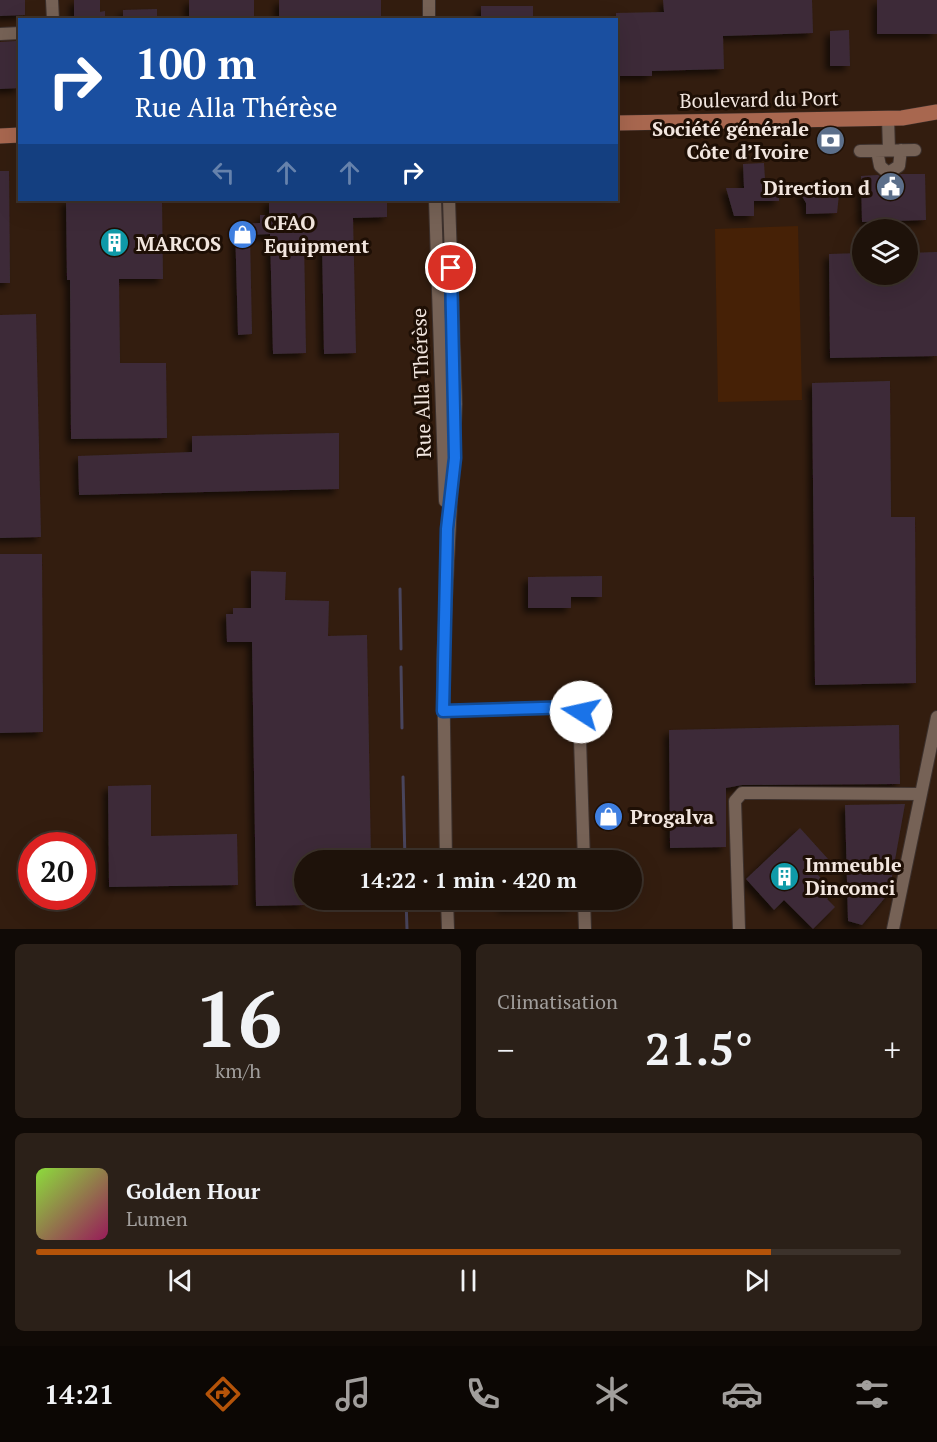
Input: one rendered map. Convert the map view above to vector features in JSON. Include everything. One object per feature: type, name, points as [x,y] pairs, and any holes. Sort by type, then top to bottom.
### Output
[{"type":"main road","name":"Boulevard du Port","points":[[618,123],[895,118],[937,112]]},
{"type":"main road","name":"Boulevard du Port","points":[[895,118],[937,123]]},
{"type":"main road","points":[[0,136],[18,135]]},
{"type":"street","points":[[52,0],[52,18]]},
{"type":"street","points":[[429,0],[429,18]]},
{"type":"street","points":[[0,34],[18,33]]},
{"type":"street","points":[[889,150],[895,118]]},
{"type":"street","points":[[860,151],[915,150]]},
{"type":"street","name":"Rue Alla Thérèse","points":[[435,201],[447,529],[443,711],[446,850]]},
{"type":"street","name":"Rue Alla Thérèse","points":[[447,529],[455,458],[456,404],[449,201]]},
{"type":"street","points":[[443,711],[575,707],[579,709],[584,850]]},
{"type":"street","points":[[893,929],[937,717]]},
{"type":"street","points":[[739,929],[735,801],[737,796],[742,793],[920,794]]},
{"type":"street","points":[[447,910],[448,929]]},
{"type":"street","points":[[584,910],[585,929]]},
{"type":"shaded area","points":[[0,0],[937,0],[937,929],[0,929]]},
{"type":"shaded area","points":[[798,226],[802,400],[718,402],[715,229]]},
{"type":"building","points":[[0,0],[25,0],[25,15],[0,16]]},
{"type":"building","points":[[74,0],[100,0],[100,12],[105,11],[105,18],[74,18]]},
{"type":"building","points":[[189,0],[254,0],[254,18],[189,18]]},
{"type":"building","points":[[279,0],[381,0],[381,18],[279,18]]},
{"type":"building","points":[[663,0],[812,0],[813,33],[723,36],[724,69],[652,71],[652,76],[618,76],[618,18],[616,18],[616,13],[664,12]]},
{"type":"building","points":[[877,0],[937,0],[937,34],[877,34]]},
{"type":"building","points":[[481,6],[533,6],[533,18],[481,18]]},
{"type":"building","points":[[157,9],[157,18],[123,18],[123,10]]},
{"type":"building","points":[[849,30],[850,66],[830,66],[830,31]]},
{"type":"building","points":[[16,41],[18,88],[0,89],[0,42]]},
{"type":"building","points":[[764,163],[765,180],[779,180],[779,201],[754,201],[754,216],[734,216],[726,188],[744,188],[743,164]]},
{"type":"building","points":[[0,171],[9,171],[10,283],[0,283]]},
{"type":"building","points":[[901,174],[925,174],[926,220],[862,219],[861,176],[878,175],[888,181]]},
{"type":"building","points":[[840,185],[837,213],[806,214],[806,203],[800,193],[821,186]]},
{"type":"building","points":[[66,201],[162,201],[163,279],[119,279],[120,363],[166,363],[167,438],[71,439],[70,280],[67,280]]},
{"type":"building","points":[[269,201],[387,201],[387,217],[353,218],[356,353],[324,354],[322,242],[304,242],[306,353],[273,354],[270,234],[250,235],[252,334],[238,335],[235,224],[260,223],[260,215],[269,215]]},
{"type":"building","points":[[937,252],[937,356],[830,358],[829,254],[852,253],[852,285],[918,285],[918,253]]},
{"type":"building","points":[[36,314],[41,537],[0,538],[0,315]]},
{"type":"building","points":[[890,381],[891,517],[915,517],[916,683],[815,685],[812,383]]},
{"type":"building","points":[[339,433],[339,489],[79,495],[78,456],[192,452],[192,436]]},
{"type":"building","points":[[0,554],[42,554],[43,732],[0,733]]},
{"type":"building","points":[[251,571],[286,572],[285,600],[329,601],[328,636],[367,635],[371,850],[294,850],[294,905],[256,906],[252,642],[227,642],[226,614],[233,614],[233,608],[251,608]]},
{"type":"building","points":[[602,576],[602,597],[571,597],[571,608],[528,608],[528,577]]},
{"type":"building","points":[[899,725],[900,784],[742,785],[726,788],[726,847],[670,848],[669,730]]},
{"type":"building","points":[[151,785],[151,836],[237,834],[238,885],[109,887],[108,786]]},
{"type":"building","points":[[905,804],[889,893],[862,925],[848,921],[845,805]]},
{"type":"building","name":"Immeuble Dincomci","points":[[800,828],[828,859],[815,872],[834,892],[827,899],[835,907],[813,929],[784,900],[774,910],[746,879]]},
{"type":"waterway","points":[[400,589],[401,649]]},
{"type":"waterway","points":[[401,667],[402,728]]},
{"type":"waterway","points":[[403,777],[405,850]]},
{"type":"waterway","points":[[406,910],[407,929]]},
{"type":"place","name":"Société générale Côte d’Ivoire","points":[[830,140]]},
{"type":"place","name":"Direction d","points":[[891,187]]},
{"type":"place","name":"CFAO Equipment","points":[[243,234]]},
{"type":"place","name":"MARCOS","points":[[115,243]]},
{"type":"place","name":"Progalva","points":[[609,816]]},
{"type":"place","name":"Immeuble Dincomci","points":[[784,876]]},
{"type":"route","points":[[451,268],[456,404],[453,488],[447,529],[443,711],[575,707],[581,712]]}]
